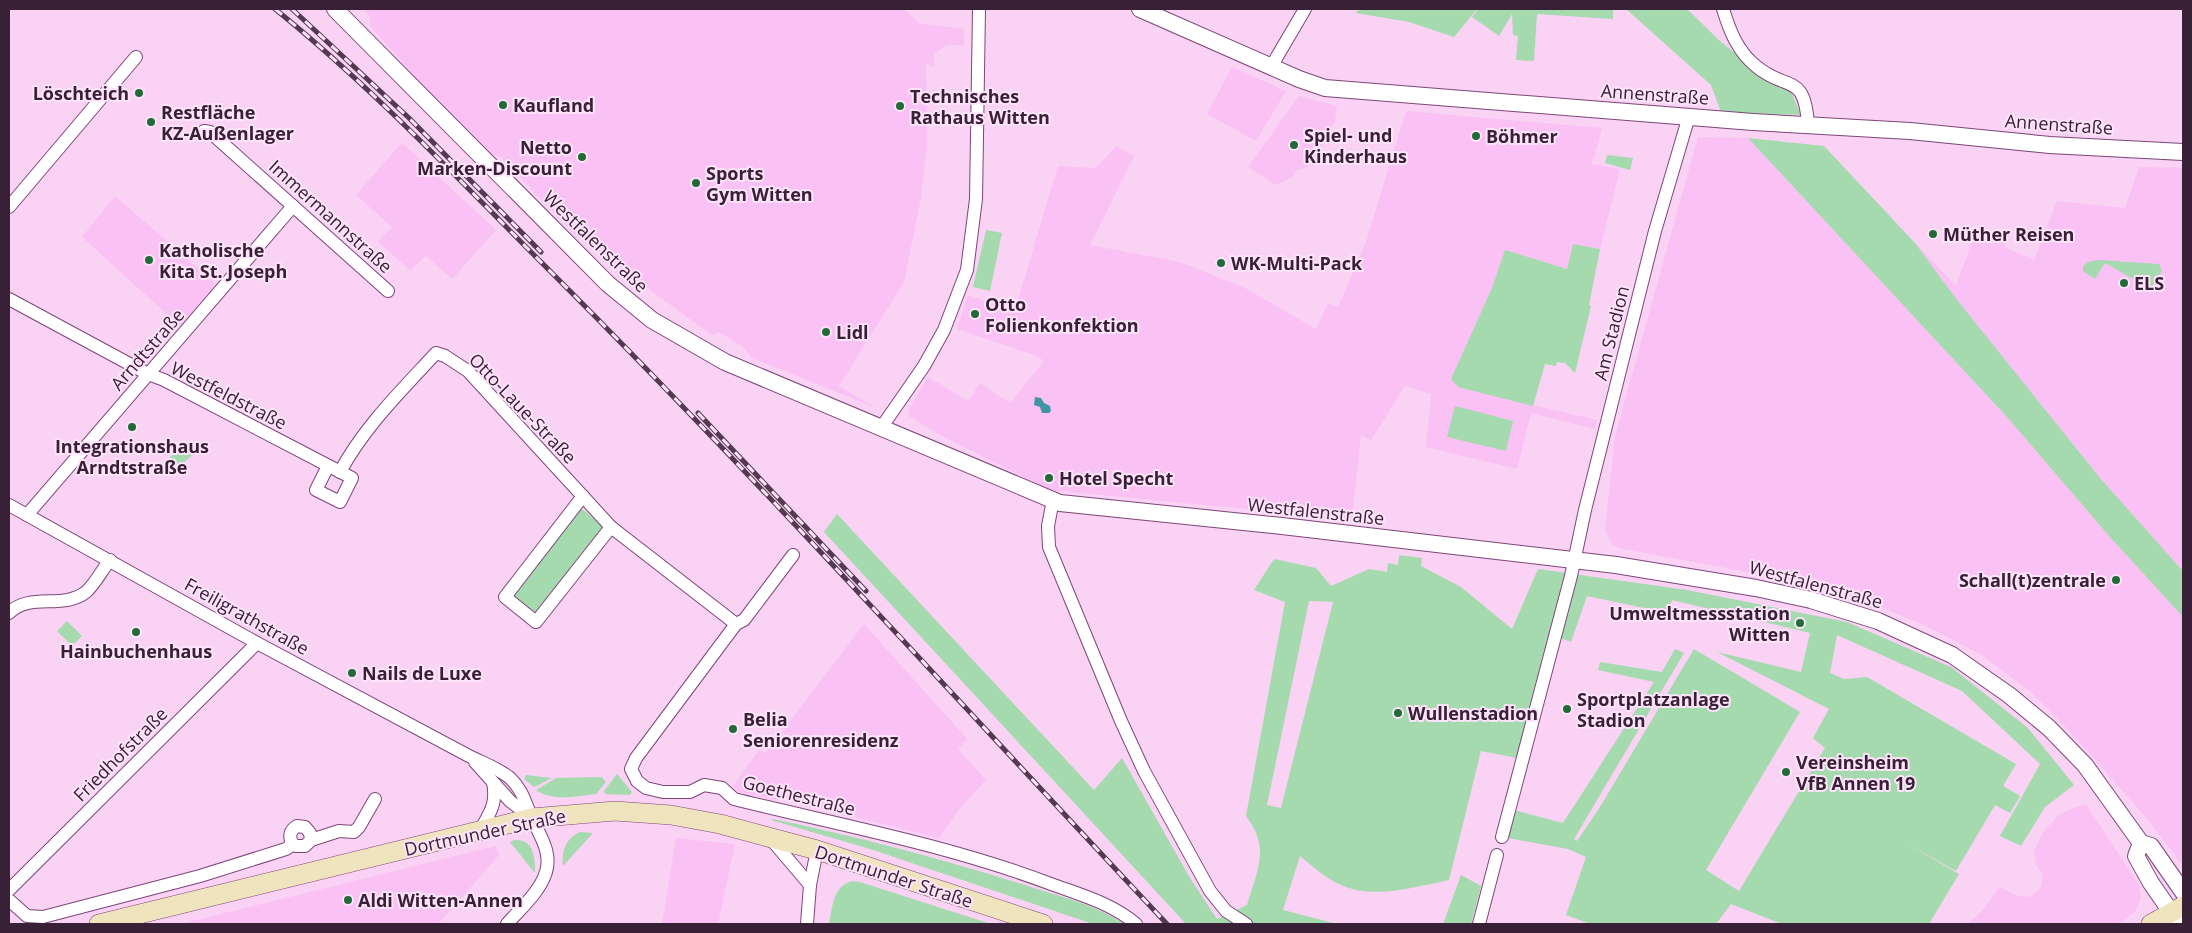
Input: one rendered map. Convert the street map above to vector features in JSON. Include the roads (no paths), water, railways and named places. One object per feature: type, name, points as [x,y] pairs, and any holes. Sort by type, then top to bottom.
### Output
[{"type":"main road","name":"Dortmunder Straße","points":[[100,924],[480,829],[532,818],[597,811],[636,811],[671,815],[768,836],[817,850],[1043,924]]},
{"type":"main road","points":[[2151,924],[2178,914]]},
{"type":"street","name":"Westfalenstraße","points":[[335,9],[608,284],[632,304],[687,342],[725,362],[1052,500],[1069,505],[1282,526],[1616,565],[1713,580],[1811,600],[1871,618],[1923,640],[1952,655],[1979,673],[2049,728],[2085,765],[2141,842],[2151,846],[2183,892]]},
{"type":"street","points":[[880,428],[918,374],[944,330],[962,286],[970,252],[977,166],[978,9]]},
{"type":"street","name":"Annenstraße","points":[[1140,9],[1271,68],[1325,88],[1753,122],[1910,131],[2050,145],[2183,152]]},
{"type":"street","points":[[1271,68],[1305,9]]},
{"type":"street","points":[[1723,9],[1730,33],[1746,57],[1766,73],[1792,84],[1801,93],[1807,104],[1808,124]]},
{"type":"street","points":[[9,207],[136,57]]},
{"type":"street","name":"Am Stadion","points":[[1575,561],[1585,510],[1655,231],[1689,116]]},
{"type":"street","name":"Immermannstraße","points":[[204,131],[210,132],[388,291]]},
{"type":"street","name":"Arndtstraße","points":[[27,515],[293,206]]},
{"type":"street","name":"Westfeldstraße","points":[[9,299],[148,374],[164,380],[328,466]]},
{"type":"street","name":"Otto-Laue-Straße","points":[[340,472],[346,460],[379,415],[436,353],[445,356],[468,371],[611,527],[736,624]]},
{"type":"street","points":[[328,466],[352,478],[340,502],[316,490],[328,466]]},
{"type":"street","points":[[582,496],[505,597],[536,622],[611,527]]},
{"type":"street","points":[[1052,500],[1048,526],[1049,547],[1121,721],[1144,770],[1210,891],[1226,911],[1246,924]]},
{"type":"street","name":"Freiligrathstraße","points":[[9,505],[257,643],[495,768],[509,778],[524,794],[532,818]]},
{"type":"street","name":"Goethestraße","points":[[794,555],[744,620],[736,624],[636,758],[631,769],[637,781],[646,788],[663,792],[690,792],[704,785],[722,788],[734,799],[944,849],[1029,876],[1109,905],[1136,924]]},
{"type":"street","points":[[9,613],[16,606],[35,601],[68,600],[86,591],[110,560]]},
{"type":"street","points":[[1502,837],[1575,561]]},
{"type":"street","name":"Friedhofstraße","points":[[9,890],[257,643]]},
{"type":"street","name":"Freiligrathstraße","points":[[469,756],[492,779],[510,801],[532,818]]},
{"type":"street","points":[[480,829],[493,806],[495,795],[492,779]]},
{"type":"street","points":[[311,840],[308,829],[297,826],[291,832],[290,836],[293,844],[296,846],[305,846],[311,840],[339,831],[354,832],[359,827],[375,799]]},
{"type":"street","points":[[507,924],[532,896],[545,875],[548,864],[544,840],[532,818]]},
{"type":"street","points":[[768,836],[810,885]]},
{"type":"street","points":[[2141,842],[2136,856],[2151,883],[2178,914]]},
{"type":"street","points":[[9,900],[27,916],[43,917],[200,876],[286,850],[293,844]]},
{"type":"street","points":[[808,924],[810,885],[817,850]]},
{"type":"street","points":[[1479,924],[1497,855]]},
{"type":"water","points":[[1035,397],[1041,398],[1044,403],[1050,406],[1051,411],[1049,413],[1042,413],[1040,407],[1034,405]]},
{"type":"railway","points":[[275,9],[381,103],[628,350],[784,513],[1167,924]]},
{"type":"railway","points":[[292,9],[409,118],[541,252]]},
{"type":"railway","points":[[698,413],[866,591]]},
{"type":"place","name":"Löschteich","points":[[139,93]]},
{"type":"place","name":"Kaufland","points":[[503,105]]},
{"type":"place","name":"Technisches Rathaus Witten","points":[[900,106]]},
{"type":"place","name":"Restfläche KZ-Außenlager","points":[[151,122]]},
{"type":"place","name":"Böhmer","points":[[1476,136]]},
{"type":"place","name":"Spiel- und Kinderhaus","points":[[1294,145]]},
{"type":"place","name":"Netto Marken-Discount","points":[[582,157]]},
{"type":"place","name":"Sports Gym Witten","points":[[696,183]]},
{"type":"place","name":"Müther Reisen","points":[[1933,234]]},
{"type":"place","name":"Katholische Kita St. Joseph","points":[[149,260]]},
{"type":"place","name":"WK-Multi-Pack","points":[[1221,263]]},
{"type":"place","name":"ELS","points":[[2124,283]]},
{"type":"place","name":"Otto Folienkonfektion","points":[[975,314]]},
{"type":"place","name":"Lidl","points":[[826,332]]},
{"type":"place","name":"Integrationshaus Arndtstraße","points":[[132,427]]},
{"type":"place","name":"Hotel Specht","points":[[1049,478]]},
{"type":"place","name":"Schall(t)zentrale","points":[[2116,580]]},
{"type":"place","name":"Umweltmessstation Witten","points":[[1800,623]]},
{"type":"place","name":"Hainbuchenhaus","points":[[136,632]]},
{"type":"place","name":"Nails de Luxe","points":[[352,673]]},
{"type":"place","name":"Sportplatzanlage Stadion","points":[[1567,709]]},
{"type":"place","name":"Wullenstadion","points":[[1398,713]]},
{"type":"place","name":"Belia Seniorenresidenz","points":[[733,729]]},
{"type":"place","name":"Vereinsheim VfB Annen 19","points":[[1786,772]]},
{"type":"place","name":"Aldi Witten-Annen","points":[[348,900]]}]
